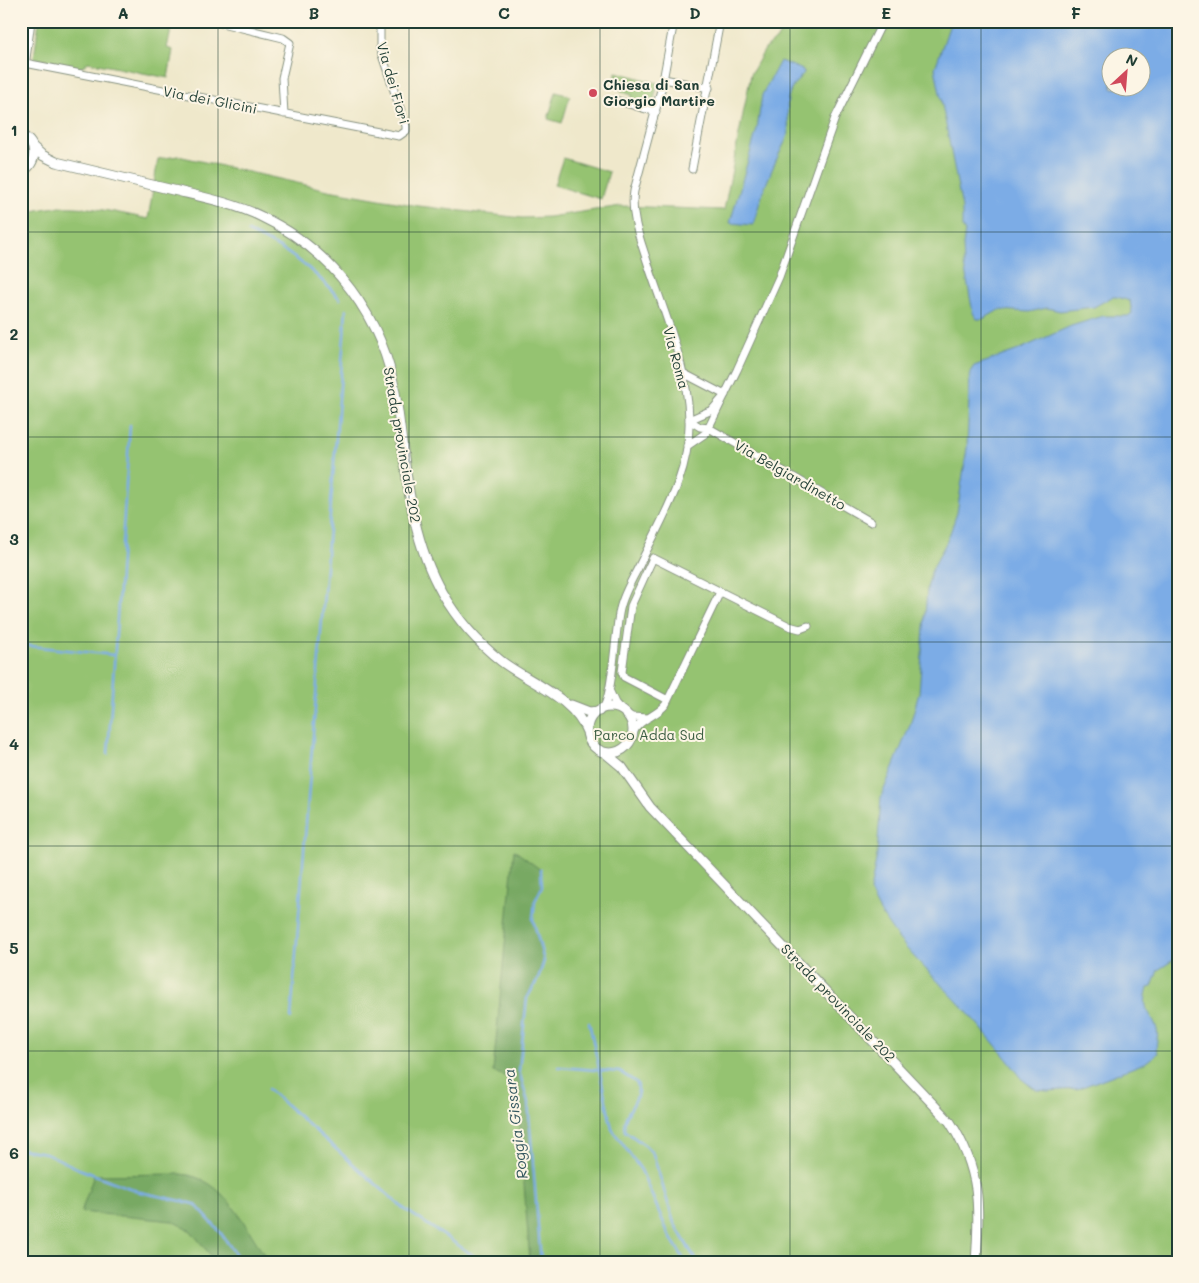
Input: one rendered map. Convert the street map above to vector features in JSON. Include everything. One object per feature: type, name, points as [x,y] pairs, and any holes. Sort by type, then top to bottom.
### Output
[{"type":"street","points":[[21,96],[31,21]]},
{"type":"street","points":[[213,21],[283,38],[290,43],[282,78],[284,114]]},
{"type":"street","name":"Via dei Fiori","points":[[380,21],[380,50],[407,129],[402,136],[394,136]]},
{"type":"street","name":"Via Roma","points":[[601,710],[608,702],[622,601],[678,487],[687,446],[689,420],[682,372],[639,235],[633,204],[634,191],[664,79],[674,21]]},
{"type":"street","points":[[692,169],[709,88],[720,21]]},
{"type":"street","points":[[687,446],[709,428],[725,395],[779,277],[835,118],[884,21]]},
{"type":"street","name":"Via dei Glicini","points":[[25,63],[394,136]]},
{"type":"street","points":[[664,79],[709,88]]},
{"type":"street","points":[[615,100],[656,112]]},
{"type":"street","name":"Strada provinciale 202","points":[[23,134],[42,155],[56,162],[223,202],[259,216],[292,234],[326,260],[349,287],[371,318],[384,351],[394,390],[416,527],[436,583],[456,614],[487,649],[515,671],[560,700],[579,716],[593,746],[619,764],[650,807],[950,1122],[963,1144],[975,1174],[978,1231],[976,1262]]},
{"type":"street","name":"Strada provinciale 202","points":[[25,169],[34,158],[33,147]]},
{"type":"street","name":"Strada provinciale 202","points":[[25,169],[41,162],[56,162]]},
{"type":"street","points":[[682,372],[725,395]]},
{"type":"street","points":[[709,428],[700,427],[689,420],[712,410],[725,395]]},
{"type":"street","points":[[688,408],[705,420],[709,428]]},
{"type":"street","name":"Via Belgiardinetto","points":[[709,428],[871,522]]},
{"type":"street","points":[[668,700],[622,674],[628,618],[638,589],[653,558],[789,626],[800,629],[808,626]]},
{"type":"street","points":[[628,776],[624,762],[627,745],[633,733],[648,718],[661,710],[668,700],[720,592]]},
{"type":"street","points":[[609,689],[615,703],[630,720],[633,733]]},
{"type":"street","name":"Strada provinciale 202","points":[[560,700],[584,711],[609,708],[624,712]]},
{"type":"street","points":[[588,734],[590,719],[601,710]]},
{"type":"street","points":[[624,712],[632,717],[648,718]]},
{"type":"street","points":[[604,752],[617,752],[627,745]]},
{"type":"green space","points":[[39,21],[173,21],[167,48],[173,50],[168,78],[88,62],[81,68],[34,58]]},
{"type":"green space","name":"Parco Adda Sud","points":[[787,21],[1178,21],[1178,1262],[21,1262],[21,215],[37,210],[68,207],[100,210],[148,219],[158,159],[178,156],[328,190],[419,206],[522,218],[549,217],[621,206],[724,210],[751,74],[765,49],[777,39]]},
{"type":"green space","points":[[616,72],[658,83],[653,104],[649,105],[631,100],[632,95],[623,92],[616,86]]},
{"type":"green space","points":[[556,92],[570,96],[562,123],[548,119]]},
{"type":"green space","points":[[563,158],[609,172],[601,199],[554,185]]},
{"type":"green space","points":[[514,850],[541,870],[542,887],[535,901],[533,919],[544,961],[538,979],[527,998],[519,1071],[528,1102],[541,1262],[530,1262],[517,1093],[513,1084],[508,1079],[493,1072]]},
{"type":"green space","points":[[180,1174],[196,1177],[210,1184],[222,1194],[233,1206],[269,1262],[216,1262],[191,1231],[172,1221],[81,1212],[94,1175]]},
{"type":"water","points":[[951,21],[1178,21],[1178,957],[1158,970],[1152,987],[1148,988],[1146,996],[1146,1007],[1157,1030],[1156,1048],[1158,1053],[1145,1063],[1077,1089],[1037,1090],[1024,1081],[973,1019],[907,949],[887,922],[870,891],[877,855],[881,797],[910,725],[919,693],[927,589],[931,572],[948,539],[957,513],[967,448],[970,372],[974,366],[1016,351],[1071,326],[1103,316],[1128,316],[1132,313],[1130,301],[1112,297],[1094,307],[1060,311],[1047,308],[1029,312],[999,310],[983,319],[977,319],[973,313],[964,265],[963,245],[965,232],[962,227],[962,208],[935,68]]},
{"type":"water","points":[[780,61],[803,70],[804,73],[793,87],[788,98],[787,136],[775,162],[753,225],[730,223],[757,129],[762,95]]},
{"type":"waterway","points":[[248,232],[275,245],[298,260],[319,277],[340,299]]},
{"type":"waterway","points":[[291,1018],[346,310]]},
{"type":"waterway","points":[[108,754],[130,425]]},
{"type":"waterway","points":[[21,645],[114,655]]},
{"type":"waterway","name":"Roggia Gissara","points":[[541,870],[542,887],[535,901],[533,919],[544,961],[538,979],[527,998],[519,1071],[528,1102],[541,1262]]},
{"type":"waterway","points":[[589,1022],[612,1129],[641,1170],[669,1235],[686,1262]]},
{"type":"waterway","points":[[559,1067],[620,1072],[637,1083],[637,1096],[628,1113],[624,1125],[625,1131],[646,1146],[653,1154],[674,1223],[697,1262]]},
{"type":"waterway","points":[[268,1089],[403,1208],[483,1262]]},
{"type":"waterway","points":[[21,1149],[46,1153],[79,1169],[140,1192],[195,1204],[220,1232],[241,1262]]},
{"type":"place","name":"Chiesa di San Giorgio Martire","points":[[593,93]]}]
